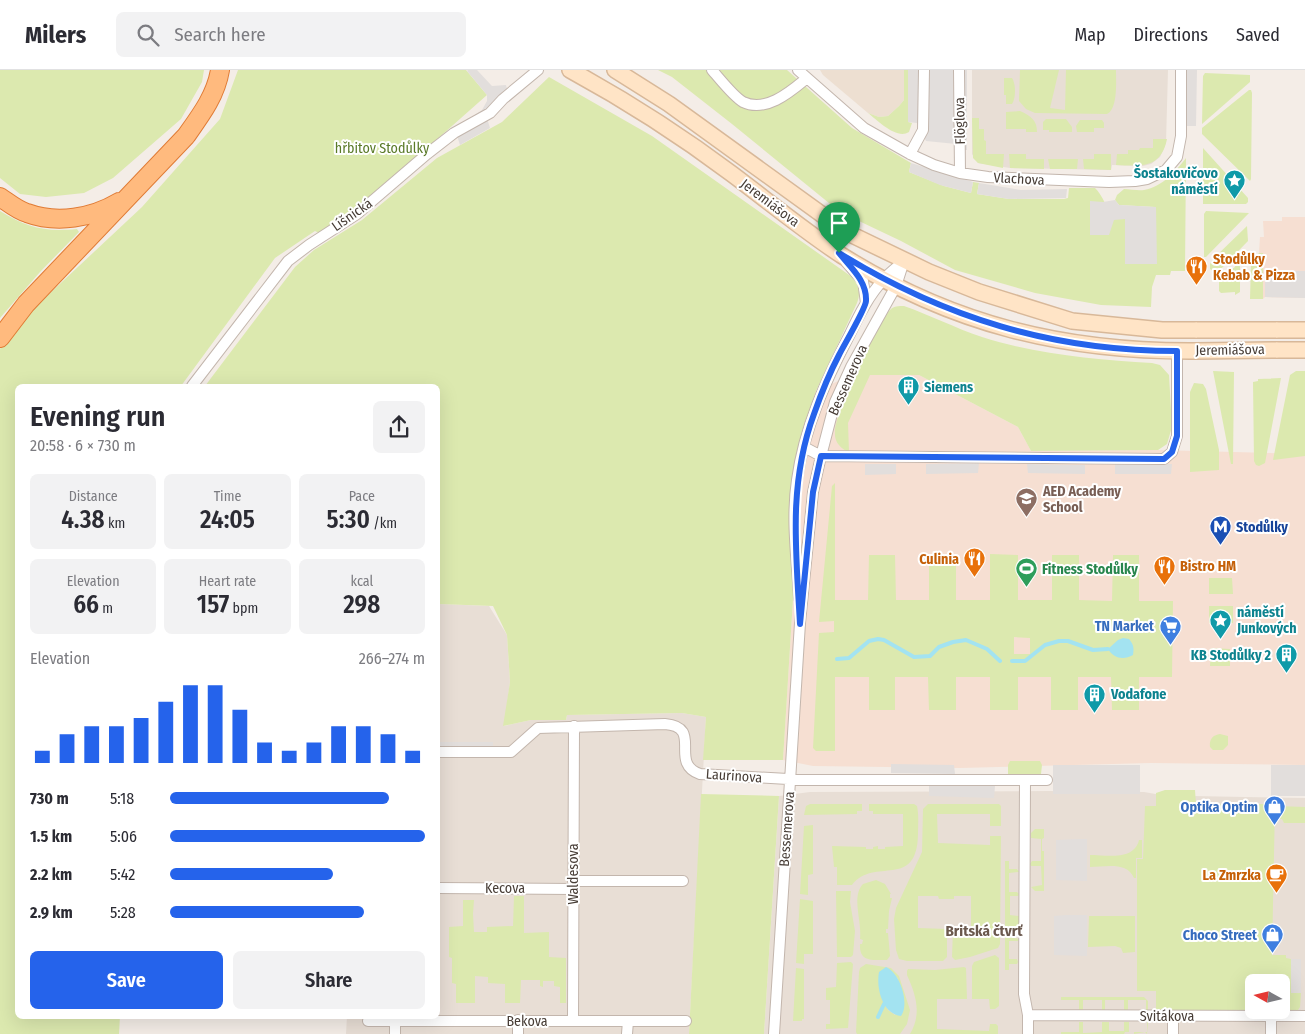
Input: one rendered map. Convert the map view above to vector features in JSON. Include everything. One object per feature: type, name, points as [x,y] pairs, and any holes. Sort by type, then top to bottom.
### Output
[{"type":"highway","points":[[0,338],[26,304],[186,136],[205,110],[218,83],[220,70]]},
{"type":"highway","points":[[0,197],[27,214],[65,218],[84,216],[102,211],[134,192]]},
{"type":"main road","name":"Jeremiášova","points":[[570,70],[658,121],[839,253],[924,300],[971,318],[1053,340],[1085,345],[1177,351],[1305,350]]},
{"type":"main road","name":"Jeremiášova","points":[[615,70],[669,104],[846,232],[955,284],[1072,321],[1162,330],[1305,330]]},
{"type":"street","name":"Líšnická","points":[[194,384],[288,261],[309,244],[357,214],[427,154],[454,134],[490,113],[503,99],[538,70]]},
{"type":"street","points":[[712,70],[741,100],[756,105],[785,96],[807,78]]},
{"type":"street","name":"Vlachova","points":[[798,70],[864,128],[934,165],[960,173],[988,177],[1109,182],[1142,180],[1160,174],[1172,165],[1179,152],[1181,136],[1181,70]]},
{"type":"street","points":[[910,154],[923,130],[924,70]]},
{"type":"street","name":"Flöglova","points":[[959,70],[960,173]]},
{"type":"street","points":[[839,253],[863,281],[866,303]]},
{"type":"street","name":"Bessemerova","points":[[774,1034],[800,624],[813,492],[830,417],[842,386],[873,326],[890,282],[904,261]]},
{"type":"street","name":"Bessemerova","points":[[800,624],[795,510],[797,481],[804,447],[813,416],[826,383],[866,303],[890,282]]},
{"type":"street","points":[[804,447],[821,456],[1164,459],[1172,452],[1177,436],[1177,351]]},
{"type":"street","name":"Laurinova","points":[[440,752],[511,752],[538,728],[673,724],[684,732],[686,739],[686,764],[694,772],[706,775],[790,779],[1047,780]]},
{"type":"street","name":"Waldesova","points":[[573,1021],[574,726]]},
{"type":"street","points":[[1025,780],[1024,994],[1028,1015],[1028,1034]]},
{"type":"street","name":"Kecova","points":[[440,888],[683,881]]},
{"type":"street","name":"Svitákova","points":[[1028,1015],[1245,1016]]},
{"type":"street","points":[[1172,1034],[1173,1016]]},
{"type":"street","name":"Svitákova","points":[[1290,1016],[1305,1016]]},
{"type":"street","points":[[1271,1019],[1271,1034]]},
{"type":"street","name":"Bekova","points":[[368,1020],[686,1021]]},
{"type":"street","points":[[518,1020],[518,1034]]},
{"type":"street","points":[[395,1021],[395,1034]]},
{"type":"street","points":[[628,1021],[628,1034]]},
{"type":"shaded area","points":[[468,70],[477,70],[492,86],[506,85],[507,89],[490,113],[486,115],[490,128],[460,145],[455,129],[482,110],[487,101],[487,95]]},
{"type":"shaded area","points":[[820,70],[904,70],[904,100],[888,116],[879,117],[868,113],[823,75]]},
{"type":"shaded area","points":[[908,70],[967,70],[967,150],[963,150],[956,144],[926,141],[917,123],[908,122]]},
{"type":"shaded area","points":[[972,70],[1168,70],[1166,143],[1160,157],[1151,164],[1143,166],[1112,165],[1111,170],[1010,168],[978,163],[972,154]]},
{"type":"shaded area","points":[[1186,70],[1197,70],[1196,126],[1186,126]]},
{"type":"shaded area","points":[[911,163],[973,182],[971,193],[940,185],[909,172]]},
{"type":"shaded area","points":[[979,183],[1021,190],[1067,189],[1066,198],[1009,199],[977,194]]},
{"type":"shaded area","points":[[1115,200],[1119,205],[1156,207],[1157,264],[1125,264],[1125,219],[1114,220],[1109,235],[1090,235],[1090,201],[1103,202]]},
{"type":"shaded area","points":[[1282,217],[1305,217],[1305,298],[1265,297],[1263,299],[1263,254],[1259,253],[1260,237],[1264,237],[1263,221],[1282,221]]},
{"type":"shaded area","points":[[1265,271],[1305,271],[1305,298],[1265,297]]},
{"type":"shaded area","points":[[856,373],[919,375],[1018,427],[1031,451],[1158,450],[1305,454],[1305,765],[1151,763],[960,768],[813,766],[783,760],[794,583],[794,471],[799,443],[816,391]]},
{"type":"shaded area","points":[[979,463],[978,473],[926,474],[926,464]]},
{"type":"shaded area","points":[[865,464],[896,464],[896,474],[865,475]]},
{"type":"shaded area","points":[[1027,464],[1085,465],[1085,474],[1028,473]]},
{"type":"shaded area","points":[[1115,464],[1172,464],[1171,474],[1115,474]]},
{"type":"shaded area","points":[[440,604],[489,606],[507,635],[510,682],[504,726],[531,720],[566,720],[567,715],[682,713],[706,717],[689,1034],[346,1034],[347,1019],[440,1019]]},
{"type":"shaded area","points":[[440,742],[493,742],[493,746],[440,746]]},
{"type":"shaded area","points":[[891,764],[954,765],[955,774],[891,773]]},
{"type":"shaded area","points":[[1053,765],[1140,765],[1140,794],[1053,794]]},
{"type":"shaded area","points":[[1271,765],[1305,765],[1305,796],[1271,796]]},
{"type":"shaded area","points":[[929,786],[995,786],[994,798],[929,796]]},
{"type":"shaded area","points":[[1049,791],[1144,792],[1167,796],[1305,798],[1305,1034],[764,1034],[779,796],[810,792]]},
{"type":"shaded area","points":[[1087,839],[1087,881],[1056,880],[1056,840]]},
{"type":"shaded area","points":[[1087,915],[1087,956],[1054,955],[1054,916]]},
{"type":"shaded area","points":[[1291,959],[1301,959],[1301,993],[1291,993]]},
{"type":"green space","points":[[0,70],[204,70],[202,82],[181,119],[113,178],[84,193],[46,197],[20,194],[0,178]]},
{"type":"green space","name":"hřbitov Stodůlky","points":[[238,70],[466,70],[487,95],[365,203],[319,233],[315,231],[275,258],[182,384],[15,384],[15,1019],[120,1019],[119,1034],[0,1034],[0,349],[16,325],[142,207],[220,119]]},
{"type":"green space","points":[[658,70],[787,70],[852,128],[911,163],[909,172],[944,186],[971,193],[973,182],[979,183],[977,194],[1009,199],[1064,199],[1068,198],[1069,188],[1095,188],[1114,219],[1125,219],[1126,264],[1155,207],[1119,205],[1115,200],[1117,195],[1124,189],[1144,190],[1157,186],[1173,173],[1186,158],[1185,271],[1171,271],[1170,275],[1156,275],[1152,287],[1151,307],[1101,305],[1035,293],[955,270],[901,241],[840,212],[672,77]]},
{"type":"green space","points":[[904,70],[908,70],[908,122],[912,123],[909,132],[899,134],[882,125],[868,113],[879,117],[888,116],[899,106],[904,100]]},
{"type":"green space","points":[[1020,70],[1059,70],[1050,108],[1065,110],[1066,70],[1116,70],[1116,94],[1113,107],[1107,114],[1035,113],[1026,109],[1019,101]]},
{"type":"green space","points":[[1205,73],[1250,75],[1250,82],[1202,124],[1203,76]]},
{"type":"green space","points":[[549,77],[652,136],[852,277],[858,286],[859,296],[857,303],[816,391],[799,443],[794,471],[794,583],[783,760],[703,760],[706,717],[682,713],[567,715],[566,720],[531,720],[503,726],[510,682],[507,635],[493,606],[440,604],[440,384],[207,384],[295,267],[314,250],[362,220],[437,158],[502,122]]},
{"type":"green space","points":[[1004,78],[1012,78],[1015,87],[1012,104],[1006,104]]},
{"type":"green space","points":[[1249,90],[1252,93],[1250,181],[1202,134],[1202,128]]},
{"type":"green space","points":[[1020,111],[1033,119],[1037,132],[1026,132],[1026,129],[1006,129],[1006,112]]},
{"type":"green space","points":[[972,118],[979,118],[979,129],[984,129],[986,154],[1004,154],[1003,168],[978,163],[973,158]]},
{"type":"green space","points":[[1046,119],[1066,119],[1072,127],[1072,132],[1049,132],[1049,130],[1043,130],[1043,122]]},
{"type":"green space","points":[[1080,120],[1102,120],[1104,128],[1094,128],[1094,132],[1077,132],[1076,126]]},
{"type":"green space","points":[[1153,139],[1167,139],[1164,149],[1155,161],[1149,164],[1134,166],[1116,165],[1117,154],[1128,154],[1128,150],[1139,150],[1140,148],[1153,148]]},
{"type":"green space","points":[[1203,148],[1248,198],[1246,204],[1203,204]]},
{"type":"green space","points":[[1009,154],[1026,154],[1026,159],[1044,159],[1044,169],[1010,168]]},
{"type":"green space","points":[[1094,154],[1111,154],[1111,170],[1084,169],[1083,159],[1094,159]]},
{"type":"green space","points":[[1048,159],[1078,159],[1077,169],[1050,169]]},
{"type":"green space","points":[[0,211],[37,228],[55,230],[77,229],[79,232],[40,272],[0,318]]},
{"type":"green space","points":[[1206,211],[1249,213],[1204,257],[1204,214]]},
{"type":"green space","points":[[1247,226],[1248,241],[1218,272],[1210,269],[1213,259]]},
{"type":"green space","points":[[1259,253],[1263,253],[1263,299],[1250,299],[1251,262]]},
{"type":"green space","points":[[1238,262],[1240,263],[1240,292],[1235,295],[1235,292],[1221,293],[1219,291],[1219,279],[1234,268]]},
{"type":"green space","points":[[904,306],[962,330],[1023,348],[1066,355],[1160,365],[1169,375],[1172,427],[1167,444],[1158,450],[1031,451],[1018,427],[919,375],[870,375],[848,423],[849,452],[846,451],[837,442],[835,432],[849,389],[866,350],[884,319],[893,308]]},
{"type":"green space","points":[[1213,371],[1234,372],[1233,464],[1231,464]]},
{"type":"green space","points":[[1296,371],[1305,371],[1305,456],[1273,460],[1290,375]]},
{"type":"green space","points":[[1281,378],[1265,463],[1259,466],[1254,461],[1253,382],[1258,381],[1258,379]]},
{"type":"green space","points":[[1194,383],[1203,384],[1206,389],[1219,450],[1219,470],[1190,472],[1190,392]]},
{"type":"green space","points":[[835,483],[835,600],[868,600],[869,555],[895,555],[896,600],[929,600],[929,555],[956,555],[956,600],[990,600],[990,554],[1018,555],[1018,600],[1052,600],[1052,555],[1079,555],[1079,600],[1112,601],[1113,555],[1139,555],[1139,601],[1173,601],[1172,677],[1139,677],[1139,710],[1112,710],[1111,677],[1078,677],[1078,710],[1051,710],[1051,677],[1018,677],[1018,710],[990,710],[990,677],[956,677],[956,710],[929,710],[928,677],[895,677],[895,710],[869,710],[869,677],[835,677],[835,751],[816,751],[813,748],[819,633],[834,632],[834,621],[819,622],[832,486]],"holes":[[[1014,637],[1030,638],[1030,654],[1014,654]]]},
{"type":"green space","points":[[1209,578],[1232,578],[1233,594],[1209,594]]},
{"type":"green space","points":[[1209,606],[1233,606],[1233,623],[1209,623]]},
{"type":"green space","points":[[1211,648],[1230,649],[1230,666],[1210,666]]},
{"type":"green space","points":[[1220,734],[1228,736],[1228,745],[1223,750],[1213,750],[1210,747],[1211,740],[1213,736]]},
{"type":"green space","points":[[1010,761],[1040,761],[1042,765],[1041,774],[1008,774]]},
{"type":"green space","points":[[1165,790],[1195,790],[1196,804],[1275,804],[1272,955],[1286,955],[1286,958],[1291,959],[1291,993],[1301,993],[1298,1010],[1290,1010],[1290,974],[1245,974],[1245,1010],[1156,1010],[1156,991],[1137,991],[1137,859],[1143,859],[1145,806],[1156,806],[1156,793]]},
{"type":"green space","points":[[701,794],[779,796],[764,1034],[689,1034]]},
{"type":"green space","points":[[810,804],[862,804],[862,811],[857,811],[857,814],[804,815],[806,806]]},
{"type":"green space","points":[[869,804],[914,804],[917,806],[918,834],[916,851],[910,862],[902,868],[871,873],[861,877],[852,885],[837,885],[837,867],[834,867],[832,846],[873,849],[873,847],[878,846],[878,849],[885,849],[885,847],[903,846],[903,814],[873,814],[873,811],[869,811]]},
{"type":"green space","points":[[928,804],[999,804],[1001,806],[1001,826],[990,826],[990,814],[937,814],[938,843],[990,845],[990,836],[1001,836],[1000,944],[998,948],[955,960],[952,957],[953,929],[971,928],[971,896],[954,896],[954,899],[939,899],[938,896],[918,896],[918,928],[947,929],[947,957],[943,961],[907,961],[899,959],[896,950],[894,919],[896,908],[922,852],[923,809]]},
{"type":"green space","points":[[1277,806],[1305,807],[1305,823],[1284,823],[1282,819],[1277,819]]},
{"type":"green space","points":[[813,825],[813,874],[808,875],[808,895],[800,894],[804,826]]},
{"type":"green space","points":[[1035,829],[1044,829],[1042,851],[1044,851],[1044,891],[1035,891],[1031,887],[1042,885],[1041,866],[1031,866],[1030,864],[1032,861],[1041,861],[1041,839],[1031,838],[1031,833]]},
{"type":"green space","points":[[1139,840],[1142,840],[1142,858],[1136,858],[1136,878],[1121,867],[1090,867],[1090,855],[1112,856],[1126,854],[1136,847]]},
{"type":"green space","points":[[1005,861],[1009,861],[1009,869],[1017,869],[1019,872],[1009,873],[1009,892],[1017,892],[1019,894],[1018,896],[1010,896],[1010,915],[1019,916],[1019,926],[1009,928],[1010,937],[1019,939],[1018,941],[1009,941],[1009,959],[1017,959],[1018,962],[1017,964],[1009,964],[1009,970],[1005,970]]},
{"type":"green space","points":[[876,880],[885,884],[891,894],[890,898],[892,898],[888,929],[886,929],[890,956],[887,960],[868,959],[864,957],[860,950],[860,944],[862,944],[863,940],[860,939],[858,895],[863,884]]},
{"type":"green space","points":[[836,891],[851,891],[850,902],[855,931],[853,955],[851,957],[837,957]]},
{"type":"green space","points":[[514,896],[524,896],[524,933],[549,932],[549,957],[566,958],[566,1003],[560,1003],[560,987],[554,986],[554,981],[543,981],[543,987],[540,986],[540,980],[521,980],[520,1003],[505,1003],[505,984],[488,983],[488,977],[475,976],[475,1003],[456,1003],[456,984],[452,983],[452,958],[449,957],[449,927],[463,926],[463,900],[474,900],[474,932],[487,932],[487,927],[513,926]]},
{"type":"green space","points":[[800,899],[813,901],[813,954],[804,954],[804,964],[796,963]]},
{"type":"green space","points":[[1089,916],[1135,916],[1135,952],[1123,953],[1121,948],[1115,946],[1088,947]]},
{"type":"green space","points":[[995,955],[999,958],[999,1006],[995,1009],[990,1009],[989,999],[972,999],[972,966],[974,962]]},
{"type":"green space","points":[[851,962],[853,964],[848,1028],[826,1029],[826,1024],[830,1024],[830,1000],[826,1000],[826,988],[836,987],[837,963]]},
{"type":"green space","points":[[866,964],[891,968],[899,976],[910,1010],[907,1024],[900,1034],[857,1034],[860,968]],"holes":[[[897,977],[903,995],[895,1015],[888,1010],[883,1001]]]},
{"type":"green space","points":[[796,968],[804,969],[804,1019],[802,1021],[793,1021]]},
{"type":"green space","points":[[966,968],[967,999],[937,999],[937,1029],[989,1031],[990,1024],[996,1024],[998,1026],[998,1034],[910,1034],[914,1027],[917,1012],[915,997],[907,975],[908,969],[935,970]]},
{"type":"green space","points":[[1061,997],[1144,997],[1148,1001],[1148,1010],[1146,1010],[1146,1000],[1128,1000],[1128,1010],[1124,1010],[1124,1000],[1105,1000],[1105,1010],[1102,1010],[1102,1000],[1083,1000],[1083,1010],[1079,1010],[1079,1000],[1061,1000]]},
{"type":"green space","points":[[1079,1022],[1083,1022],[1083,1033],[1102,1032],[1102,1022],[1109,1022],[1109,1031],[1124,1031],[1124,1022],[1129,1022],[1129,1032],[1124,1034],[1061,1034],[1061,1032],[1079,1032]]},
{"type":"water","points":[[1123,638],[1129,639],[1132,643],[1133,655],[1119,658],[1108,649]]},
{"type":"water","points":[[886,967],[896,975],[902,989],[904,1010],[901,1016],[889,1011],[882,999],[878,978],[879,972]]},
{"type":"waterway","points":[[837,659],[849,658],[869,641],[878,639],[884,640],[914,657],[930,656],[939,647],[966,640],[987,649],[1000,661]]},
{"type":"waterway","points":[[1012,661],[1025,661],[1045,645],[1059,641],[1068,641],[1093,650],[1108,649]]},
{"type":"waterway","points":[[878,1017],[884,1004]]},
{"type":"place","name":"Šostakovičovo náměstí","points":[[1234,200]]},
{"type":"place","name":"Stodůlky Kebab & Pizza","points":[[1197,286]]},
{"type":"place","name":"Siemens","points":[[908,406]]},
{"type":"place","name":"AED Academy School","points":[[1027,518]]},
{"type":"place","name":"Stodůlky","points":[[1220,546]]},
{"type":"place","name":"Culinia","points":[[975,578]]},
{"type":"place","name":"Bistro HM","points":[[1164,585]]},
{"type":"place","name":"Fitness Stodůlky","points":[[1026,588]]},
{"type":"place","name":"náměstí Junkových","points":[[1221,639]]},
{"type":"place","name":"TN Market","points":[[1170,645]]},
{"type":"place","name":"KB Stodůlky 2","points":[[1287,674]]},
{"type":"place","name":"Vodafone","points":[[1095,713]]},
{"type":"place","name":"Optika Optim","points":[[1274,826]]},
{"type":"place","name":"La Zmrzka","points":[[1277,894]]},
{"type":"place","name":"Choco Street","points":[[1273,954]]},
{"type":"district","name":"Britská čtvrť","points":[[984,931]]},
{"type":"route","points":[[839,253],[924,300],[971,318],[1008,329],[1053,340],[1085,345],[1177,351],[1177,436],[1172,452],[1164,459],[821,456],[813,492],[800,624],[795,510],[797,481],[813,416],[839,355],[866,303],[863,281],[839,253]]}]
